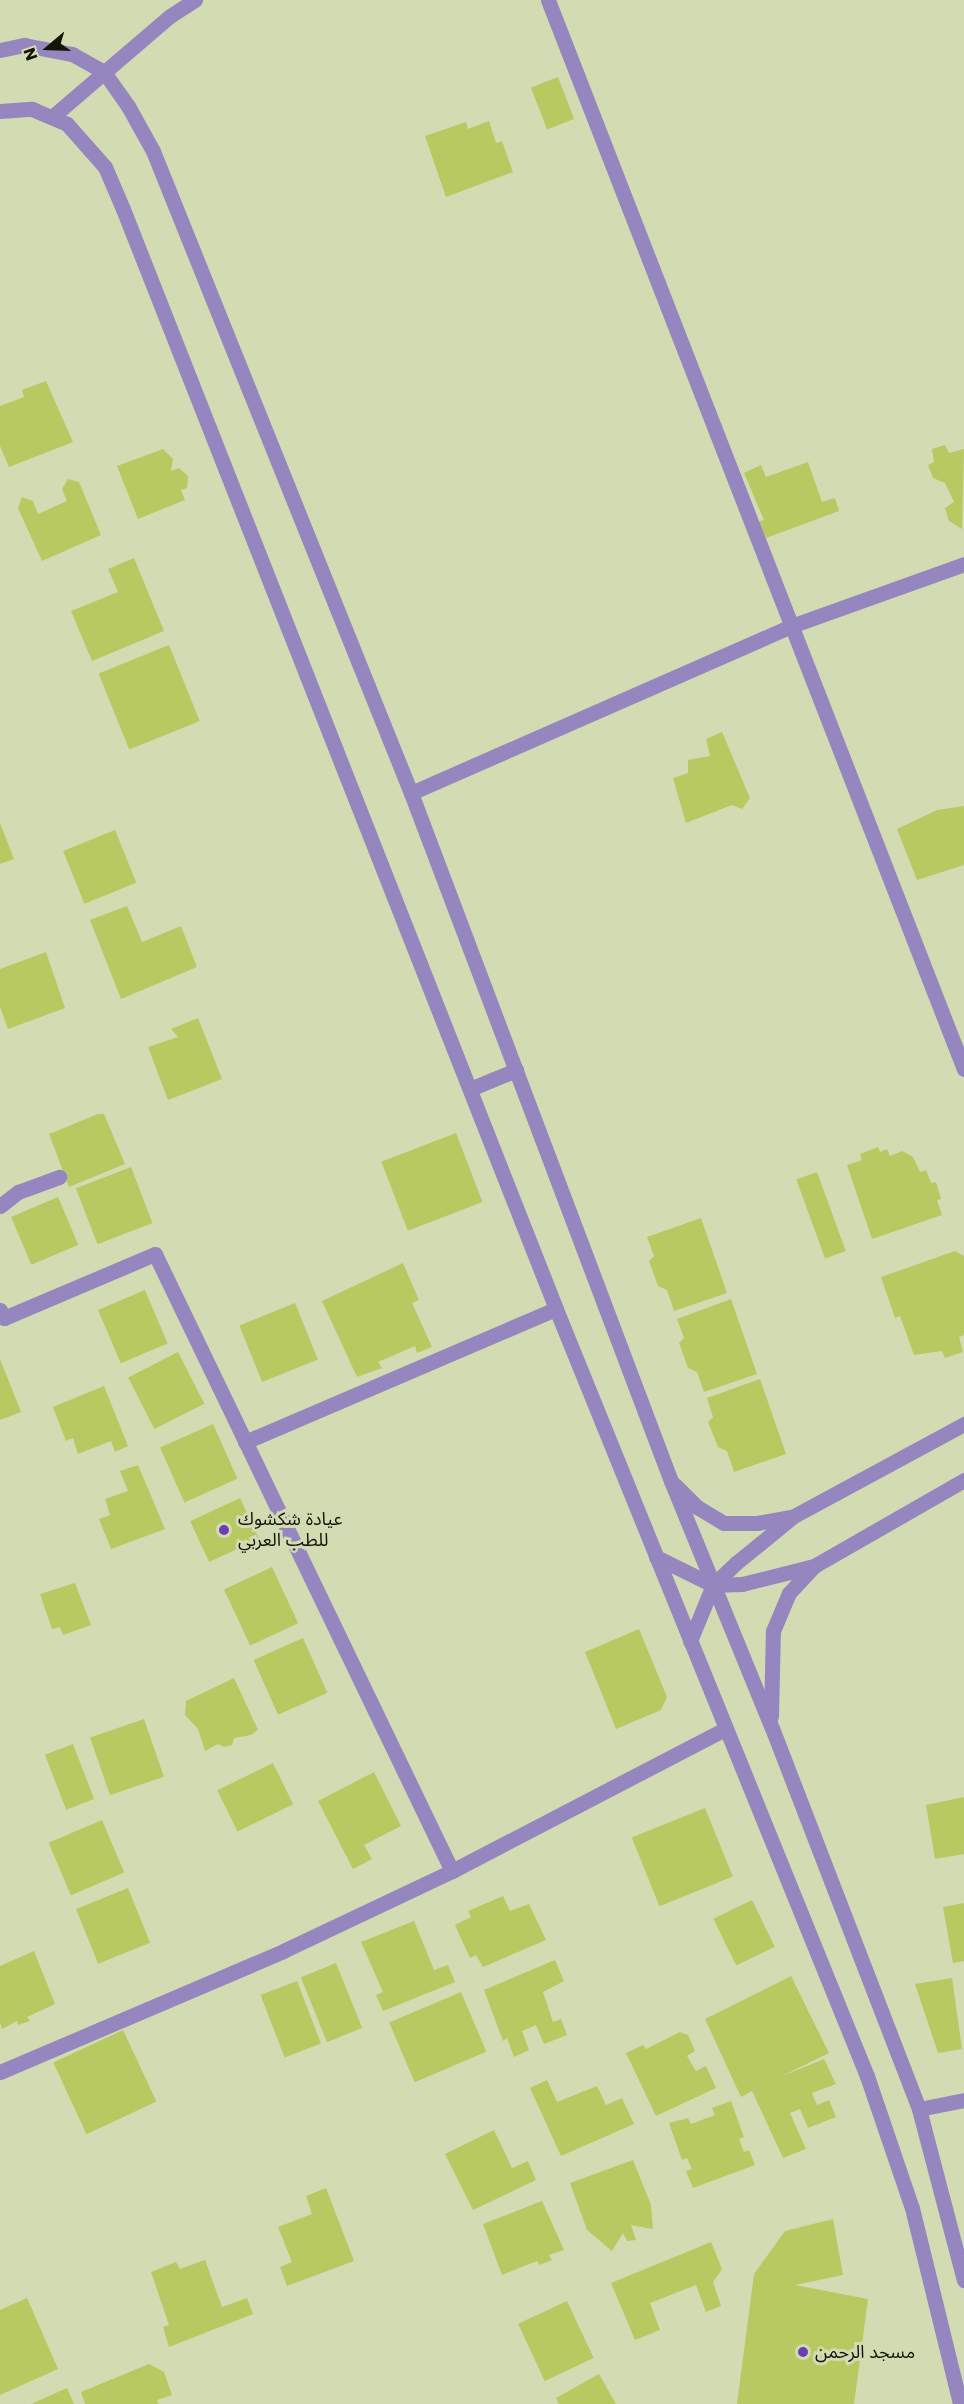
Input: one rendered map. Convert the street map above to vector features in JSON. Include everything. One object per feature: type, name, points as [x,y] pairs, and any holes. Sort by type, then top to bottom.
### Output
[{"type":"street","points":[[52,117],[171,16],[195,0]]},
{"type":"street","points":[[548,0],[964,1069]]},
{"type":"street","points":[[0,50],[24,45],[72,54],[104,72],[128,106],[153,151],[411,793],[671,1481],[772,1728],[919,2109],[964,2280]]},
{"type":"street","points":[[0,111],[32,109],[68,124],[105,166],[123,208],[556,1309],[867,2076],[912,2208],[960,2404]]},
{"type":"street","points":[[411,793],[791,626],[964,564]]},
{"type":"street","points":[[470,1089],[516,1070]]},
{"type":"street","points":[[0,1206],[18,1192],[59,1177]]},
{"type":"street","points":[[0,1310],[4,1318],[155,1254],[452,1871]]},
{"type":"street","points":[[246,1442],[556,1309]]},
{"type":"street","points":[[690,1641],[714,1585],[736,1563],[792,1517],[964,1424]]},
{"type":"street","points":[[656,1557],[714,1585],[742,1584],[814,1566],[964,1480]]},
{"type":"street","points":[[671,1481],[697,1507],[724,1523],[757,1523],[792,1517]]},
{"type":"street","points":[[772,1728],[770,1670],[772,1631],[789,1593],[814,1566]]},
{"type":"street","points":[[0,2072],[284,1951],[452,1871],[725,1729]]},
{"type":"street","points":[[919,2109],[964,2100]]},
{"type":"building","points":[[558,77],[574,119],[547,129],[531,87]]},
{"type":"building","points":[[489,121],[496,143],[502,141],[513,172],[446,197],[425,136],[466,122],[468,129]]},
{"type":"building","points":[[46,381],[73,442],[9,467],[0,446],[0,406],[24,397],[22,390]]},
{"type":"building","points":[[945,445],[949,453],[964,449],[962,529],[949,521],[945,508],[954,502],[945,483],[933,478],[928,465],[934,462],[932,449]]},
{"type":"building","points":[[163,449],[173,459],[171,471],[179,468],[188,476],[187,488],[181,490],[185,500],[138,519],[117,466]]},
{"type":"building","points":[[808,462],[822,502],[835,498],[839,511],[766,538],[758,522],[764,520],[744,473],[761,465],[766,477]]},
{"type":"building","points":[[68,479],[79,482],[101,535],[42,561],[18,508],[22,497],[33,501],[38,514],[67,501],[62,489]]},
{"type":"building","points":[[134,558],[164,631],[92,661],[71,611],[118,592],[108,569]]},
{"type":"building","points":[[169,645],[200,721],[129,749],[99,673]]},
{"type":"building","points":[[722,732],[750,798],[742,809],[732,805],[686,823],[673,778],[688,773],[688,760],[710,756],[706,739]]},
{"type":"building","points":[[964,806],[964,865],[917,880],[897,829],[937,810]]},
{"type":"building","points":[[0,823],[14,859],[0,864]]},
{"type":"building","points":[[115,830],[136,883],[84,904],[63,851]]},
{"type":"building","points":[[127,906],[142,942],[181,926],[197,967],[121,999],[90,920]]},
{"type":"building","points":[[46,952],[65,1008],[8,1029],[0,1007],[0,969]]},
{"type":"building","points":[[198,1018],[222,1079],[168,1100],[148,1047],[178,1037],[171,1029]]},
{"type":"building","points":[[98,1114],[104,1114],[125,1164],[69,1187],[49,1134]]},
{"type":"building","points":[[456,1133],[483,1202],[408,1231],[381,1162]]},
{"type":"building","points":[[878,1147],[880,1152],[887,1149],[890,1156],[902,1151],[913,1157],[920,1172],[926,1170],[931,1183],[936,1182],[941,1199],[937,1200],[942,1215],[872,1239],[847,1165],[862,1160],[860,1154]]},
{"type":"building","points":[[131,1167],[153,1223],[97,1244],[76,1188]]},
{"type":"building","points":[[817,1172],[846,1251],[825,1258],[796,1180]]},
{"type":"building","points":[[58,1197],[78,1245],[31,1265],[11,1217]]},
{"type":"building","points":[[701,1218],[727,1293],[674,1311],[667,1290],[658,1286],[649,1261],[654,1256],[647,1237]]},
{"type":"building","points":[[955,1251],[964,1256],[964,1335],[959,1337],[963,1352],[945,1358],[942,1351],[914,1355],[900,1316],[895,1318],[881,1277]]},
{"type":"building","points":[[403,1263],[419,1300],[412,1303],[432,1347],[417,1353],[415,1346],[378,1362],[382,1368],[357,1377],[322,1301]]},
{"type":"building","points":[[145,1290],[168,1343],[121,1363],[98,1310]]},
{"type":"building","points":[[731,1299],[757,1374],[704,1392],[697,1372],[688,1368],[679,1343],[684,1338],[677,1319]]},
{"type":"building","points":[[295,1303],[318,1360],[262,1382],[239,1325]]},
{"type":"building","points":[[178,1352],[204,1404],[154,1429],[128,1377]]},
{"type":"building","points":[[0,1359],[21,1412],[0,1420]]},
{"type":"building","points":[[760,1379],[786,1454],[734,1472],[727,1451],[718,1447],[708,1422],[713,1417],[707,1398]]},
{"type":"building","points":[[104,1386],[128,1446],[115,1452],[111,1441],[78,1454],[73,1438],[66,1441],[53,1407]]},
{"type":"building","points":[[213,1424],[237,1479],[184,1502],[160,1448]]},
{"type":"building","points":[[138,1465],[165,1529],[111,1549],[99,1519],[110,1515],[105,1499],[128,1491],[120,1471]]},
{"type":"building","name":"عيادة شكشوك للطب العربي","points":[[240,1498],[259,1539],[209,1562],[190,1521]]},
{"type":"building","points":[[272,1567],[298,1623],[250,1646],[224,1589]]},
{"type":"building","points":[[75,1583],[91,1625],[63,1635],[60,1627],[52,1629],[40,1594]]},
{"type":"building","points":[[639,1629],[667,1697],[661,1710],[616,1729],[585,1652]]},
{"type":"building","points":[[303,1638],[327,1693],[278,1715],[254,1660]]},
{"type":"building","points":[[234,1678],[258,1730],[251,1735],[234,1738],[232,1745],[224,1747],[218,1744],[205,1751],[198,1729],[185,1715],[186,1701]]},
{"type":"building","points":[[144,1719],[164,1777],[110,1795],[90,1738]]},
{"type":"building","points":[[73,1744],[94,1799],[66,1810],[45,1755]]},
{"type":"building","points":[[273,1763],[293,1804],[237,1832],[217,1790]]},
{"type":"building","points":[[374,1772],[401,1826],[364,1845],[372,1859],[353,1869],[318,1801]]},
{"type":"building","points":[[964,1797],[964,1854],[935,1859],[926,1805]]},
{"type":"building","points":[[705,1808],[733,1877],[659,1906],[632,1838]]},
{"type":"building","points":[[102,1820],[124,1872],[71,1895],[49,1843]]},
{"type":"building","points":[[128,1888],[150,1943],[98,1964],[76,1909]]},
{"type":"building","points":[[503,1896],[510,1911],[529,1904],[546,1940],[483,1967],[476,1955],[470,1958],[455,1925],[471,1917],[468,1911]]},
{"type":"building","points":[[752,1900],[775,1947],[736,1966],[713,1919]]},
{"type":"building","points":[[964,1903],[964,1961],[953,1963],[943,1907]]},
{"type":"building","points":[[414,1921],[434,1970],[448,1965],[455,1982],[383,2011],[376,1995],[383,1992],[361,1942]]},
{"type":"building","points":[[34,1951],[55,2004],[27,2017],[30,2021],[18,2025],[17,2021],[2,2029],[0,1966]]},
{"type":"building","points":[[555,1960],[564,1981],[543,1992],[553,2022],[561,2019],[567,2035],[544,2044],[536,2025],[522,2031],[529,2050],[514,2057],[507,2038],[503,2041],[484,1990]]},
{"type":"building","points":[[336,1963],[362,2028],[327,2042],[301,1977]]},
{"type":"building","points":[[791,1976],[829,2053],[780,2077],[824,2059],[836,2084],[812,2093],[817,2105],[829,2100],[836,2117],[808,2128],[800,2109],[790,2113],[806,2149],[783,2158],[752,2091],[741,2097],[705,2019]]},
{"type":"building","points":[[952,1978],[962,2049],[938,2053],[915,1984]]},
{"type":"building","points":[[297,1981],[321,2044],[285,2058],[261,1995]]},
{"type":"building","points":[[461,1992],[486,2052],[415,2082],[389,2022]]},
{"type":"building","points":[[123,2030],[156,2102],[87,2134],[53,2063]]},
{"type":"building","points":[[680,2032],[688,2035],[695,2051],[687,2056],[696,2071],[706,2066],[716,2088],[656,2116],[626,2053],[643,2045],[646,2049]]},
{"type":"building","points":[[547,2080],[557,2102],[597,2086],[606,2105],[622,2098],[634,2124],[561,2156],[530,2088]]},
{"type":"building","points":[[731,2101],[744,2137],[739,2139],[744,2152],[749,2150],[755,2165],[693,2188],[686,2171],[692,2169],[687,2158],[682,2160],[669,2123],[688,2118],[691,2124],[715,2115],[712,2108]]},
{"type":"building","points":[[494,2130],[512,2168],[528,2161],[536,2180],[473,2210],[445,2154]]},
{"type":"building","points":[[633,2160],[651,2205],[653,2229],[631,2225],[636,2240],[627,2241],[623,2233],[612,2251],[587,2230],[570,2183]]},
{"type":"building","points":[[326,2188],[354,2261],[287,2286],[280,2267],[292,2262],[278,2227],[312,2214],[306,2196]]},
{"type":"building","points":[[542,2201],[564,2250],[549,2255],[552,2260],[539,2265],[537,2261],[502,2275],[483,2224]]},
{"type":"building","name":"مسجد الرحمن","points":[[833,2219],[843,2275],[795,2285],[868,2299],[854,2404],[737,2404],[754,2274],[785,2231]]},
{"type":"building","points":[[711,2242],[722,2269],[713,2282],[721,2306],[706,2312],[696,2285],[650,2303],[660,2330],[635,2340],[611,2283]]},
{"type":"building","points":[[205,2260],[222,2307],[247,2298],[253,2314],[169,2347],[163,2327],[169,2325],[151,2272],[176,2262],[180,2269]]},
{"type":"building","points":[[27,2298],[58,2369],[0,2395],[0,2310]]},
{"type":"building","points":[[567,2301],[594,2358],[545,2381],[518,2324]]},
{"type":"building","points":[[149,2364],[164,2372],[172,2395],[157,2400],[159,2404],[85,2404],[81,2392]]},
{"type":"building","points":[[599,2374],[616,2404],[559,2404],[556,2398]]},
{"type":"building","points":[[67,2388],[74,2404],[31,2404]]},
{"type":"place","name":"عيادة شكشوك للطب العربي","points":[[224,1530]]},
{"type":"place","name":"مسجد الرحمن","points":[[803,2352]]}]
